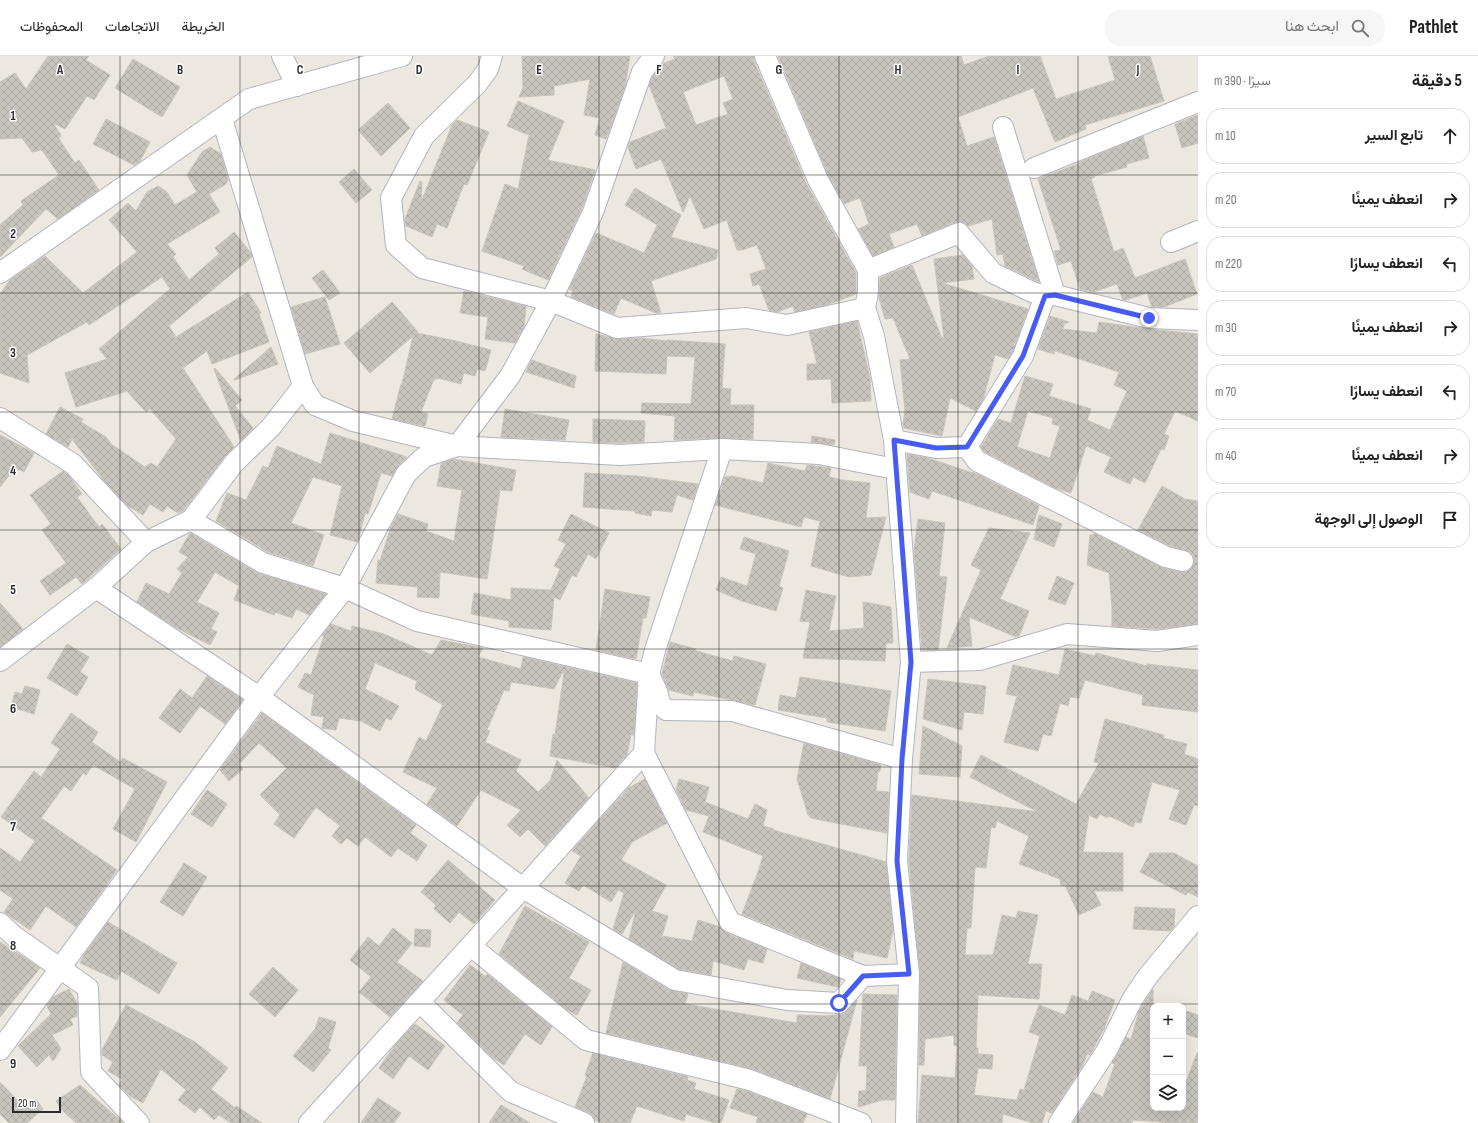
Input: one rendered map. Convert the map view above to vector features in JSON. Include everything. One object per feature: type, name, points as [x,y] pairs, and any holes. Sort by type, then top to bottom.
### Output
[{"type":"street","points":[[282,56],[296,86]]},
{"type":"street","points":[[0,272],[250,99],[402,56]]},
{"type":"street","points":[[492,56],[488,69],[477,84],[424,136],[391,198],[396,245],[422,268],[552,301],[617,328],[746,318],[788,325],[865,308]]},
{"type":"street","points":[[0,1050],[259,697],[345,588],[406,474],[424,457],[457,446],[510,376],[552,301],[593,212],[642,72],[654,56]]},
{"type":"street","points":[[765,56],[818,180],[868,270],[868,292],[865,308],[874,336],[894,440],[895,469],[911,662],[902,759],[897,861],[909,974],[906,1123]]},
{"type":"street","points":[[1034,168],[1198,102]]},
{"type":"street","points":[[222,119],[303,386],[315,405],[353,421],[457,446],[620,455],[722,449],[819,454],[895,469]]},
{"type":"street","points":[[967,447],[1023,356],[1050,295],[1003,127]]},
{"type":"street","points":[[1171,242],[1198,231]]},
{"type":"street","points":[[868,270],[959,233],[993,274],[1032,292],[1149,318],[1198,320]]},
{"type":"street","points":[[0,661],[96,588],[146,542],[191,520],[234,463],[271,427],[303,386]]},
{"type":"street","points":[[0,418],[73,464],[146,542]]},
{"type":"street","points":[[894,440],[936,448],[967,447]]},
{"type":"street","points":[[967,447],[977,461],[1166,557],[1183,561]]},
{"type":"street","points":[[722,449],[655,650],[649,674],[644,753],[730,922],[863,976],[909,974]]},
{"type":"street","points":[[191,520],[263,563],[345,588],[417,621],[649,674],[658,691],[660,703],[666,710],[732,711],[902,759]]},
{"type":"street","points":[[96,588],[259,697],[523,888],[675,980],[787,1000],[839,1003],[863,976]]},
{"type":"street","points":[[911,662],[980,660],[1067,634],[1157,641],[1198,635]]},
{"type":"street","points":[[309,1123],[471,946],[644,753]]},
{"type":"street","points":[[1059,1123],[1107,1050],[1133,998],[1144,981],[1198,916]]},
{"type":"street","points":[[0,923],[14,936],[88,988],[91,1072],[139,1123]]},
{"type":"street","points":[[471,946],[586,1040],[750,1080],[861,1123]]},
{"type":"street","points":[[420,1002],[511,1092],[584,1123]]},
{"type":"building","points":[[48,56],[89,56],[86,60],[110,75],[94,100],[87,96],[65,129],[53,123],[61,135],[59,139],[75,163],[79,160],[99,190],[58,219],[46,209],[0,257],[0,225],[23,205],[21,201],[59,175],[42,150],[32,152],[22,138],[0,139],[0,82],[15,73],[26,89]]},
{"type":"building","points":[[522,56],[630,56],[625,87],[606,139],[595,135],[600,118],[584,115],[590,79],[554,86],[554,95],[519,97],[523,88]]},
{"type":"building","points":[[673,56],[754,56],[754,61],[807,185],[856,273],[856,294],[827,305],[795,312],[793,306],[777,312],[769,310],[759,284],[753,286],[750,274],[766,269],[757,245],[742,250],[737,250],[726,218],[726,220],[704,229],[690,196],[683,212],[661,159],[636,169],[628,147],[630,142],[666,128],[649,85],[652,77],[662,64],[675,59]],"holes":[[[724,76],[733,99],[723,103],[728,114],[696,125],[683,92]]]},
{"type":"building","points":[[778,56],[961,56],[964,65],[989,56],[1040,56],[1056,99],[1115,80],[1108,56],[1150,56],[1164,101],[1085,125],[1086,129],[1055,142],[1033,88],[958,117],[967,146],[994,137],[1039,282],[1005,266],[1003,254],[997,255],[992,219],[968,226],[962,222],[955,222],[922,236],[917,224],[889,234],[894,247],[873,256],[858,229],[869,224],[860,198],[844,204],[828,175]]},
{"type":"building","points":[[133,59],[180,87],[162,117],[115,88]]},
{"type":"building","points":[[518,101],[564,121],[548,160],[595,170],[582,208],[548,280],[522,269],[524,266],[482,251],[505,184],[518,189],[529,135],[507,126]]},
{"type":"building","points":[[388,103],[410,128],[381,156],[358,130]]},
{"type":"building","points":[[1198,115],[1198,143],[1182,148],[1175,124]]},
{"type":"building","points":[[106,119],[150,142],[140,161],[134,165],[93,144]]},
{"type":"building","points":[[457,120],[489,132],[467,185],[464,184],[447,228],[437,224],[432,237],[406,226],[405,219],[420,181],[422,182],[421,202],[452,125]]},
{"type":"building","points":[[1143,136],[1149,158],[1126,164],[1127,167],[1094,176],[1095,177],[1091,179],[1114,252],[1123,248],[1135,278],[1185,259],[1197,294],[1164,307],[1152,307],[1147,293],[1123,300],[1117,284],[1093,292],[1080,289],[1071,261],[1058,265],[1054,251],[1061,250],[1038,179],[1078,164]]},
{"type":"building","points":[[210,147],[221,154],[228,180],[226,184],[209,194],[220,212],[167,244],[176,254],[173,257],[189,280],[219,254],[215,248],[234,232],[251,253],[252,257],[169,326],[176,337],[248,292],[261,313],[259,314],[269,342],[212,364],[207,351],[183,368],[234,447],[225,456],[183,511],[178,513],[167,506],[163,512],[150,504],[143,515],[128,506],[106,483],[72,439],[68,447],[46,434],[60,407],[83,419],[81,422],[106,437],[111,444],[145,467],[151,463],[157,467],[176,439],[150,409],[146,412],[127,391],[76,407],[65,373],[107,359],[99,349],[170,289],[162,277],[89,325],[87,322],[27,355],[29,383],[0,373],[0,294],[10,280],[45,256],[83,293],[137,252],[109,220],[128,203],[136,211],[147,192],[158,186],[167,192],[175,205],[197,192],[187,175],[202,152]]},
{"type":"building","points":[[354,169],[372,190],[356,203],[339,182]]},
{"type":"building","points":[[635,188],[681,215],[671,237],[718,250],[716,259],[651,281],[661,313],[656,313],[621,298],[614,314],[571,297],[573,291],[569,289],[596,233],[644,253],[657,225],[625,205]]},
{"type":"building","points":[[963,255],[972,266],[974,279],[942,283],[1028,309],[1013,351],[1008,359],[995,355],[983,400],[976,411],[950,398],[942,436],[904,428],[903,424],[905,411],[900,360],[910,359],[893,318],[885,319],[879,298],[880,278],[912,265],[942,338],[944,338],[934,259]]},
{"type":"building","points":[[323,270],[340,293],[329,300],[312,278]]},
{"type":"building","points":[[464,291],[526,306],[524,327],[515,343],[485,339],[488,317],[460,313]]},
{"type":"building","points":[[325,297],[340,344],[305,354],[291,307]]},
{"type":"building","points":[[392,302],[418,332],[417,333],[491,350],[485,371],[477,369],[475,376],[464,373],[461,384],[438,378],[434,379],[421,412],[428,414],[425,426],[392,419],[413,336],[370,373],[344,343]]},
{"type":"building","points":[[1050,316],[1069,322],[1064,324],[1063,329],[1097,333],[1099,322],[1198,334],[1198,421],[1175,411],[1164,434],[1169,436],[1164,450],[1161,449],[1145,483],[1133,477],[1130,484],[1104,472],[1111,457],[1086,446],[1071,493],[1055,488],[985,452],[981,447],[998,419],[1011,423],[1025,376],[1053,384],[1049,396],[1091,409],[1087,420],[1110,430],[1127,391],[1114,385],[1119,372],[1055,351],[1054,354],[1038,349]],"holes":[[[1028,411],[1053,418],[1052,424],[1060,426],[1050,458],[1017,447]]]},
{"type":"building","points":[[857,321],[870,378],[871,401],[832,403],[831,379],[807,380],[807,364],[817,364],[809,332]]},
{"type":"building","points":[[596,334],[618,339],[641,338],[725,344],[722,388],[731,389],[730,405],[754,405],[753,439],[721,438],[674,440],[675,416],[641,413],[642,403],[691,404],[695,357],[667,356],[666,374],[595,371]]},
{"type":"building","points":[[271,347],[278,364],[235,380],[234,379]]},
{"type":"building","points":[[532,360],[576,376],[574,388],[526,372]]},
{"type":"building","points":[[215,368],[242,400],[235,406],[253,428],[241,441],[214,369]]},
{"type":"building","points":[[505,409],[569,420],[565,440],[501,437]]},
{"type":"building","points":[[593,419],[645,421],[644,442],[593,442]]},
{"type":"building","points":[[330,433],[407,457],[398,466],[392,476],[381,473],[368,514],[365,513],[357,542],[330,535],[342,486],[313,477],[291,523],[324,535],[313,566],[268,552],[216,521],[227,493],[246,500],[263,466],[268,468],[277,446],[321,464]]},
{"type":"building","points":[[0,435],[34,453],[24,472],[15,468],[0,487]]},
{"type":"building","points":[[812,436],[835,440],[834,445],[811,442]]},
{"type":"building","points":[[907,454],[927,458],[973,472],[1039,506],[1033,525],[932,491],[929,499],[910,492]]},
{"type":"building","points":[[453,459],[516,470],[512,491],[500,490],[487,579],[440,572],[439,598],[417,597],[418,587],[376,583],[378,560],[380,561],[391,527],[398,514],[428,524],[426,531],[454,541],[462,490],[437,486],[441,464]]},
{"type":"building","points":[[768,463],[805,471],[807,465],[831,468],[829,477],[870,483],[866,518],[886,517],[871,575],[849,577],[811,566],[820,521],[804,517],[801,527],[715,505],[725,477],[733,476],[763,483]]},
{"type":"building","points":[[63,471],[69,476],[82,494],[77,497],[99,527],[102,524],[121,549],[82,584],[76,577],[50,595],[40,581],[66,563],[42,530],[51,524],[30,495]]},
{"type":"building","points":[[585,473],[637,476],[698,484],[693,500],[677,495],[672,512],[652,510],[651,516],[635,513],[635,511],[583,507]]},
{"type":"building","points":[[1162,486],[1185,499],[1198,501],[1198,624],[1157,629],[1112,626],[1109,573],[1087,565],[1090,535],[1094,535],[1094,533],[1163,568],[1186,572],[1191,569],[1194,564],[1194,557],[1191,552],[1170,546],[1138,530]]},
{"type":"building","points":[[571,514],[609,533],[596,559],[588,554],[576,577],[572,575],[560,600],[554,597],[551,630],[509,627],[509,621],[471,614],[474,593],[511,600],[511,588],[551,590],[560,569],[554,566],[566,544],[558,540]]},
{"type":"building","points":[[1039,515],[1062,524],[1054,547],[1034,539]]},
{"type":"building","points":[[918,519],[945,523],[939,576],[947,577],[938,650],[922,650],[914,551]]},
{"type":"building","points":[[989,528],[1030,533],[1000,599],[1029,611],[1019,636],[1016,637],[969,617],[972,646],[947,648],[981,570],[971,565]]},
{"type":"building","points":[[190,533],[257,573],[326,594],[309,615],[296,609],[292,618],[275,612],[274,615],[234,600],[239,586],[215,572],[197,602],[219,613],[211,629],[217,632],[210,645],[175,627],[137,602],[146,583],[169,594],[182,573],[177,569],[188,557],[179,552]]},
{"type":"building","points":[[744,537],[789,551],[779,586],[783,588],[776,611],[742,601],[716,590],[721,577],[747,586],[756,554],[740,549]]},
{"type":"building","points":[[1057,576],[1074,583],[1065,605],[1048,599]]},
{"type":"building","points":[[605,589],[650,597],[646,618],[643,618],[636,659],[596,650]]},
{"type":"building","points":[[806,590],[836,596],[829,631],[864,628],[863,602],[891,607],[893,643],[886,643],[885,661],[803,658],[810,622],[800,621]]},
{"type":"building","points":[[0,603],[23,629],[0,647]]},
{"type":"building","points":[[331,624],[351,631],[352,626],[384,634],[432,655],[441,640],[483,648],[478,657],[521,669],[523,657],[637,683],[634,735],[631,735],[627,755],[615,768],[550,756],[553,734],[555,735],[564,673],[562,673],[554,689],[511,682],[509,691],[504,690],[487,730],[490,731],[485,742],[521,760],[516,771],[538,792],[550,781],[557,760],[589,798],[545,846],[528,829],[520,837],[507,825],[521,810],[481,790],[457,826],[427,804],[437,788],[403,772],[419,737],[426,741],[443,705],[415,689],[417,681],[375,663],[365,689],[399,706],[391,720],[386,718],[380,731],[361,721],[339,718],[336,730],[322,728],[324,717],[311,715],[314,695],[298,687],[305,673],[311,675],[324,636],[322,635]]},
{"type":"building","points":[[670,642],[733,661],[734,656],[766,664],[755,705],[694,692],[693,696],[669,690],[662,674]]},
{"type":"building","points":[[67,644],[89,657],[80,672],[88,677],[77,696],[47,678]]},
{"type":"building","points":[[1065,649],[1095,656],[1096,653],[1147,666],[1147,664],[1198,670],[1198,712],[1142,705],[1143,695],[1085,680],[1079,698],[1070,697],[1068,706],[1060,703],[1051,736],[1043,734],[1038,751],[1004,742],[1017,696],[1006,694],[1013,665],[1059,675]]},
{"type":"building","points":[[207,676],[243,700],[225,724],[200,706],[180,733],[159,718],[180,689],[192,698]]},
{"type":"building","points":[[800,677],[891,691],[885,731],[827,722],[827,718],[778,710],[780,695],[796,698]]},
{"type":"building","points":[[928,679],[986,686],[983,714],[964,712],[962,730],[923,719]]},
{"type":"building","points":[[25,686],[40,690],[34,714],[11,707],[15,692],[22,694]]},
{"type":"building","points":[[71,713],[98,732],[92,742],[120,762],[123,758],[167,782],[136,842],[113,829],[135,789],[93,765],[86,775],[83,773],[71,791],[64,786],[41,818],[117,870],[76,927],[46,906],[30,930],[4,912],[13,899],[0,890],[0,848],[20,862],[35,841],[1,817],[34,771],[41,777],[60,749],[51,743]]},
{"type":"building","points":[[262,713],[416,825],[410,833],[427,845],[417,861],[398,848],[391,857],[365,837],[358,846],[347,838],[341,844],[332,836],[340,826],[316,807],[294,838],[274,824],[280,815],[260,795],[287,768],[259,743],[239,764],[243,769],[229,781],[220,770]]},
{"type":"building","points":[[1105,719],[1164,735],[1163,738],[1187,744],[1184,754],[1198,759],[1198,806],[1194,805],[1186,825],[1169,819],[1180,790],[1152,782],[1141,823],[1135,822],[1133,827],[1109,816],[1107,818],[1100,814],[1097,819],[1089,815],[1083,852],[1123,853],[1123,891],[1094,891],[1101,905],[1079,915],[1065,885],[1061,886],[1060,879],[1049,875],[1047,871],[1047,874],[1019,864],[1029,836],[997,821],[995,828],[991,827],[986,868],[975,867],[971,928],[967,928],[965,955],[993,955],[1002,915],[1016,918],[1018,911],[1038,915],[1028,964],[1042,964],[1039,999],[978,995],[976,1048],[978,1048],[978,1054],[993,1055],[992,1069],[978,1068],[974,1095],[1017,1100],[1020,1089],[1024,1090],[1040,1036],[1029,1032],[1039,1005],[1065,1015],[1072,995],[1088,1001],[1092,991],[1115,1000],[1104,1029],[1090,1055],[1087,1054],[1083,1065],[1052,1113],[1046,1111],[1042,1123],[1033,1123],[1003,1114],[1002,1123],[918,1123],[922,1075],[955,1078],[957,1046],[954,1045],[954,1035],[925,1039],[924,1065],[919,1065],[920,973],[909,861],[912,795],[1038,812],[970,777],[981,755],[1076,804],[1099,763],[1094,762]]},
{"type":"building","points":[[923,726],[962,746],[960,777],[919,774]]},
{"type":"building","points":[[804,743],[881,765],[880,771],[878,771],[876,791],[889,792],[887,833],[811,818],[808,815],[797,779]]},
{"type":"building","points":[[645,779],[667,823],[632,842],[621,860],[666,885],[652,911],[668,916],[662,936],[692,941],[698,920],[720,927],[726,933],[767,949],[763,963],[748,959],[744,970],[713,961],[711,975],[679,969],[629,939],[634,913],[622,934],[613,929],[624,893],[618,890],[611,902],[583,885],[579,891],[565,883],[581,856],[572,851],[619,798],[623,796],[628,788]]},
{"type":"building","points":[[679,779],[709,787],[705,802],[748,819],[755,804],[767,810],[763,826],[886,862],[893,930],[887,958],[854,951],[853,959],[742,914],[763,856],[703,832],[709,816],[686,810],[676,790]]},
{"type":"building","points":[[207,790],[227,804],[212,827],[191,814]]},
{"type":"building","points":[[1150,853],[1174,853],[1198,866],[1198,897],[1188,892],[1186,895],[1140,872]]},
{"type":"building","points":[[448,860],[495,900],[474,924],[459,912],[450,923],[434,909],[436,905],[421,892]]},
{"type":"building","points":[[184,863],[207,877],[183,916],[160,902]]},
{"type":"building","points":[[525,906],[589,942],[569,978],[591,990],[577,1015],[567,1010],[499,954]]},
{"type":"building","points":[[1135,907],[1175,909],[1174,927],[1170,931],[1133,929]]},
{"type":"building","points":[[108,922],[177,963],[159,994],[121,971],[117,980],[80,963],[84,955]]},
{"type":"building","points":[[393,928],[412,943],[397,962],[423,981],[390,1017],[359,992],[371,977],[350,960],[368,937],[379,946]]},
{"type":"building","points":[[415,929],[431,930],[430,947],[414,946]]},
{"type":"building","points":[[0,942],[40,968],[0,1017]]},
{"type":"building","points":[[623,962],[669,990],[688,994],[685,1004],[797,1023],[797,1015],[826,1016],[843,1014],[857,1000],[830,1099],[753,1069],[606,1033]]},
{"type":"building","points":[[801,963],[841,979],[838,987],[797,978]]},
{"type":"building","points":[[470,965],[486,977],[487,974],[552,1027],[541,1045],[525,1034],[504,1065],[493,1058],[457,1023],[463,1015],[444,1000]]},
{"type":"building","points":[[273,967],[298,990],[275,1017],[249,994]]},
{"type":"building","points":[[69,989],[77,1003],[77,1016],[70,1019],[73,1025],[52,1035],[61,1049],[53,1061],[49,1055],[37,1067],[18,1046],[51,1014],[47,1006],[53,997]]},
{"type":"building","points":[[1153,989],[1153,1003],[1150,1003],[1150,1111],[1186,1111],[1186,1082],[1198,1053],[1198,1123],[1162,1123],[1133,1120],[1132,1123],[1073,1123],[1093,1092],[1103,1097],[1115,1064],[1112,1063],[1126,1037],[1131,1039],[1139,1011]]},
{"type":"building","points":[[863,994],[897,995],[895,1100],[883,1100],[858,1107],[859,1091],[866,1091],[867,1066],[859,1066]]},
{"type":"building","points":[[126,1005],[195,1042],[228,1068],[211,1089],[235,1108],[236,1106],[262,1123],[231,1123],[219,1115],[214,1120],[200,1107],[195,1113],[178,1100],[186,1090],[161,1069],[143,1103],[130,1096],[119,1085],[122,1079],[108,1071],[113,1062],[102,1055],[102,1050]]},
{"type":"building","points":[[1186,1011],[1198,1015],[1198,1038],[1186,1034]]},
{"type":"building","points":[[319,1017],[336,1022],[328,1048],[331,1050],[313,1072],[293,1056],[315,1029]]},
{"type":"building","points":[[415,1024],[445,1046],[428,1070],[409,1056],[393,1079],[379,1068],[396,1044]]},
{"type":"building","points":[[593,1053],[688,1077],[687,1080],[696,1083],[694,1089],[729,1100],[721,1123],[715,1123],[686,1114],[684,1121],[637,1106],[630,1123],[602,1123],[595,1120],[589,1113],[575,1107],[587,1076],[585,1075]]},
{"type":"building","points":[[0,1082],[24,1107],[36,1099],[43,1109],[27,1123],[9,1123],[0,1114]]},
{"type":"building","points":[[80,1085],[123,1123],[76,1123],[62,1110],[56,1101]]},
{"type":"building","points":[[737,1089],[747,1091],[807,1114],[803,1123],[756,1123],[758,1117],[730,1108]]},
{"type":"building","points":[[378,1098],[401,1113],[394,1123],[361,1123]]},
{"type":"building","points":[[501,1105],[530,1123],[489,1123]]},
{"type":"route","points":[[839,1003],[863,976],[909,974],[897,861],[902,759],[911,662],[896,487],[894,440],[936,448],[967,447],[1023,356],[1045,296],[1055,295],[1149,318]]}]
